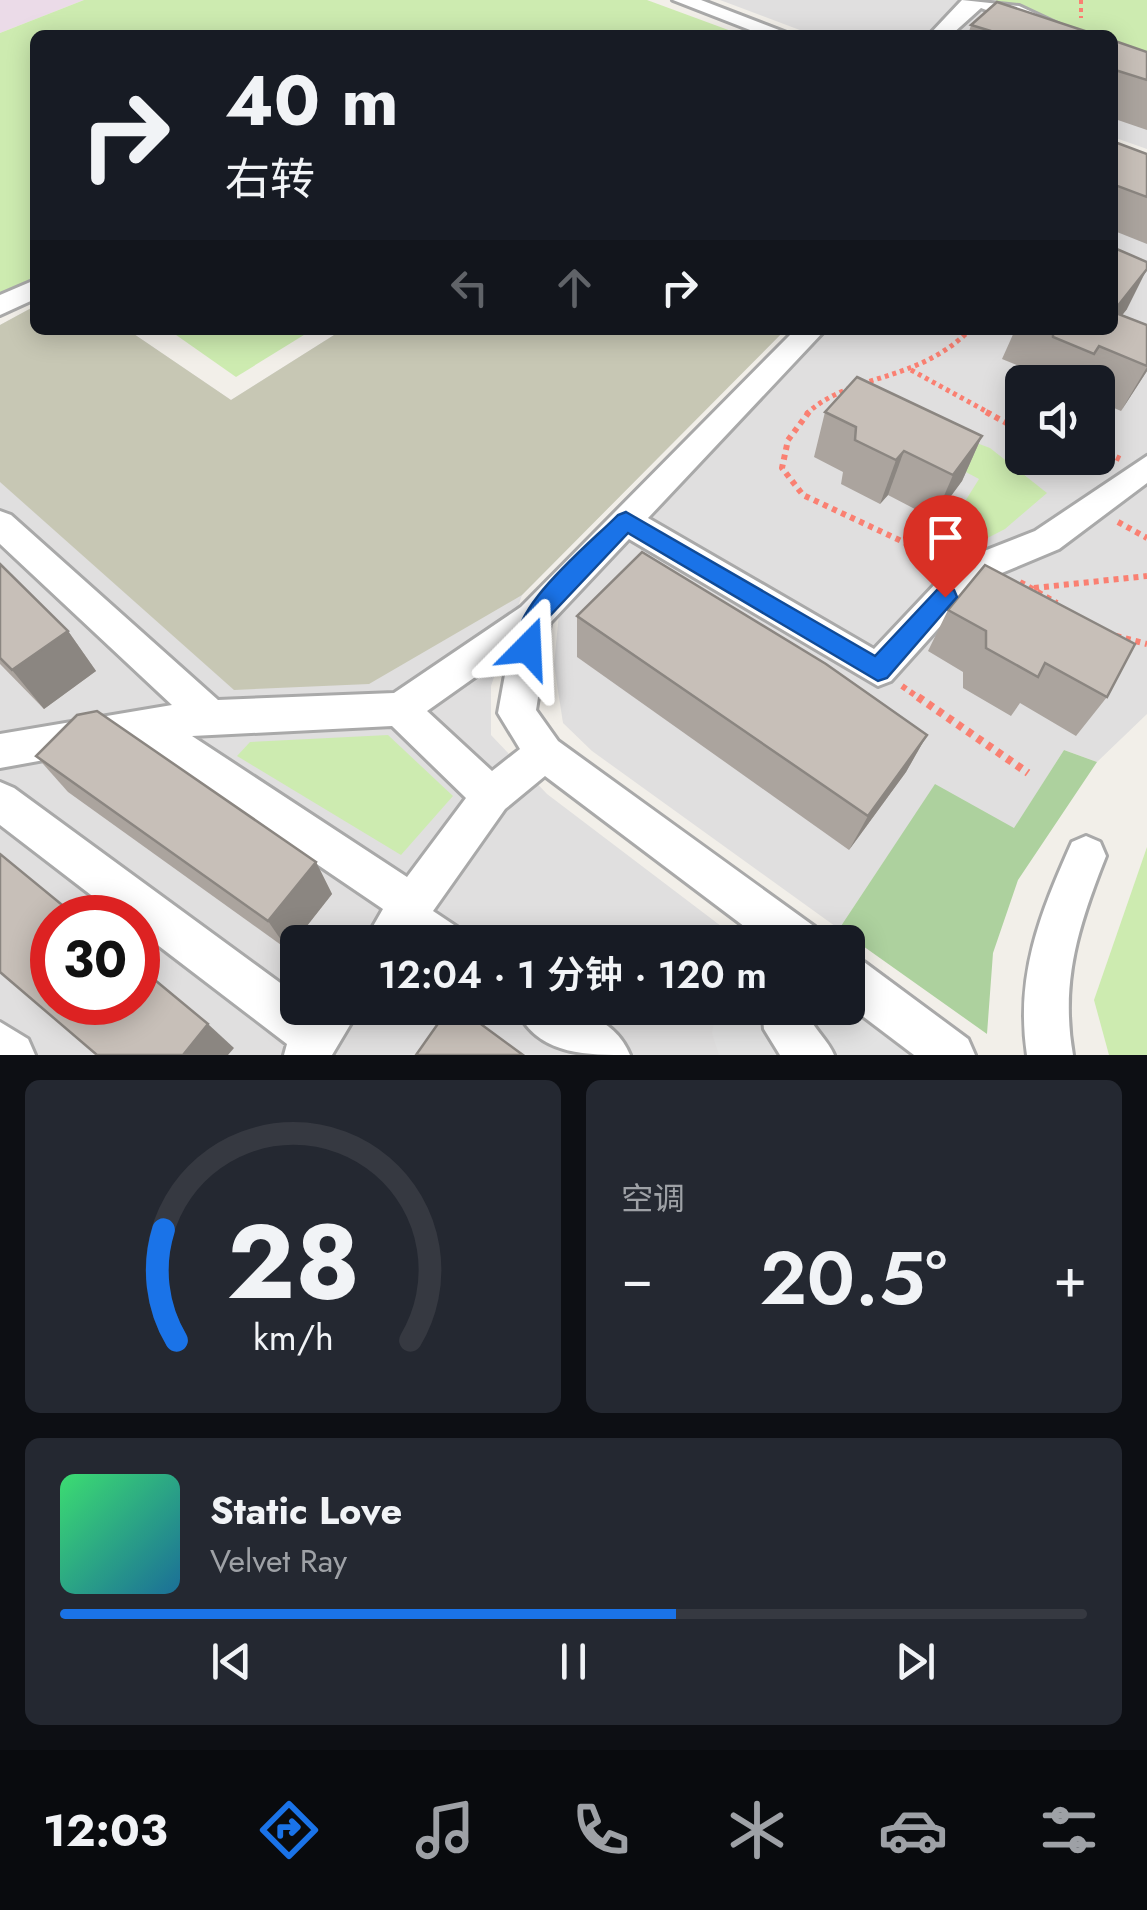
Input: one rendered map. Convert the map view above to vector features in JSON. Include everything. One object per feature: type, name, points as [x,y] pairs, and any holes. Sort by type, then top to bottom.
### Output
[{"type":"street","points":[[683,0],[768,30]]},
{"type":"street","points":[[944,30],[974,1],[1012,10],[1059,30]]},
{"type":"street","points":[[0,306],[30,291]]},
{"type":"street","points":[[4,745],[303,708],[400,709],[533,616],[805,335]]},
{"type":"street","points":[[626,521],[878,670],[978,568],[1047,540],[1147,467]]},
{"type":"street","points":[[0,524],[212,718]]},
{"type":"street","points":[[533,616],[517,712],[544,754],[777,925]]},
{"type":"street","points":[[400,709],[491,796]]},
{"type":"street","points":[[144,726],[401,921],[491,796],[544,754]]},
{"type":"street","points":[[0,801],[320,1034]]},
{"type":"street","points":[[1050,1055],[1042,1018],[1048,948],[1086,856]]},
{"type":"street","points":[[865,991],[952,1055]]},
{"type":"street","points":[[563,1025],[607,1055]]},
{"type":"street","points":[[786,1025],[811,1055]]},
{"type":"street","points":[[0,1045],[12,1055]]},
{"type":"path","points":[[964,335],[941,354],[911,370],[829,394],[801,420],[784,448],[782,468],[803,495],[1032,588],[1064,607]]},
{"type":"path","points":[[911,370],[1005,422]]},
{"type":"path","points":[[1022,600],[1032,588],[1124,574],[1147,576]]},
{"type":"path","points":[[1112,635],[1147,644]]},
{"type":"path","points":[[878,670],[1028,774]]},
{"type":"shaded area","points":[[0,0],[84,0],[0,33]]},
{"type":"shaded area","points":[[720,0],[1147,0],[1147,149],[1118,139],[1118,30],[800,30]]},
{"type":"shaded area","points":[[1118,175],[1147,186],[1147,714],[1097,762],[1064,750],[1014,829],[935,785],[842,925],[833,925],[592,751],[563,723],[554,665],[559,613],[821,335],[1118,335]]},
{"type":"shaded area","points":[[30,309],[30,335],[135,335],[231,400],[334,335],[780,335],[522,595],[491,686],[491,735],[547,794],[720,925],[280,925],[280,1025],[850,1025],[890,1055],[0,1055],[0,325]]},
{"type":"shaded area","points":[[30,309],[30,335],[135,335],[231,400],[334,335],[780,335],[522,595],[369,684],[234,690],[0,482],[0,325]]},
{"type":"shaded area","points":[[865,1020],[909,1055],[719,1055],[714,1025],[865,1025]]},
{"type":"green space","points":[[84,0],[647,0],[728,30],[30,30],[30,282],[0,297],[0,33]]},
{"type":"green space","points":[[995,0],[1147,0],[1147,54],[1118,45],[1118,30],[1073,30]]},
{"type":"green space","points":[[176,335],[304,335],[236,377]]},
{"type":"green space","points":[[880,407],[990,448],[1005,460],[1005,475],[1024,475],[1047,493],[1005,529],[968,548],[944,535],[979,479],[866,419]]},
{"type":"green space","points":[[388,735],[453,796],[401,855],[237,756],[250,742]]},
{"type":"green space","points":[[1064,750],[1097,762],[1018,880],[993,953],[987,1034],[865,947],[865,925],[842,925],[935,784],[1014,828]]},
{"type":"green space","points":[[1147,847],[1147,1055],[1109,1055],[1094,1000]]},
{"type":"building","points":[[997,2],[1082,30],[988,30],[971,25]]},
{"type":"building","points":[[1118,42],[1147,52],[1147,80],[1118,71]]},
{"type":"building","points":[[1118,143],[1147,154],[1147,197],[1118,186]]},
{"type":"building","points":[[1118,250],[1147,262],[1147,269],[1118,306]]},
{"type":"building","points":[[1118,314],[1147,325],[1147,366],[1099,346],[1094,354],[1053,337],[1118,335]]},
{"type":"building","points":[[857,377],[982,436],[953,475],[904,451],[896,460],[855,440],[856,427],[825,412]]},
{"type":"building","points":[[642,552],[826,664],[927,735],[868,816],[577,616]]},
{"type":"building","points":[[0,564],[68,631],[12,670],[0,658]]},
{"type":"building","points":[[985,565],[1135,644],[1107,697],[1045,663],[1038,677],[986,648],[986,631],[948,610]]},
{"type":"building","points":[[97,711],[316,862],[268,921],[36,756],[77,715]]},
{"type":"building","points":[[0,854],[50,895],[30,895],[30,998],[0,972]]},
{"type":"building","points":[[160,984],[208,1024],[183,1055],[97,1055],[62,1025],[160,1025]]},
{"type":"building","points":[[437,1025],[482,1025],[523,1055],[416,1055]]},
{"type":"route","points":[[528,648],[533,616],[626,521],[878,670],[945,597]]}]
